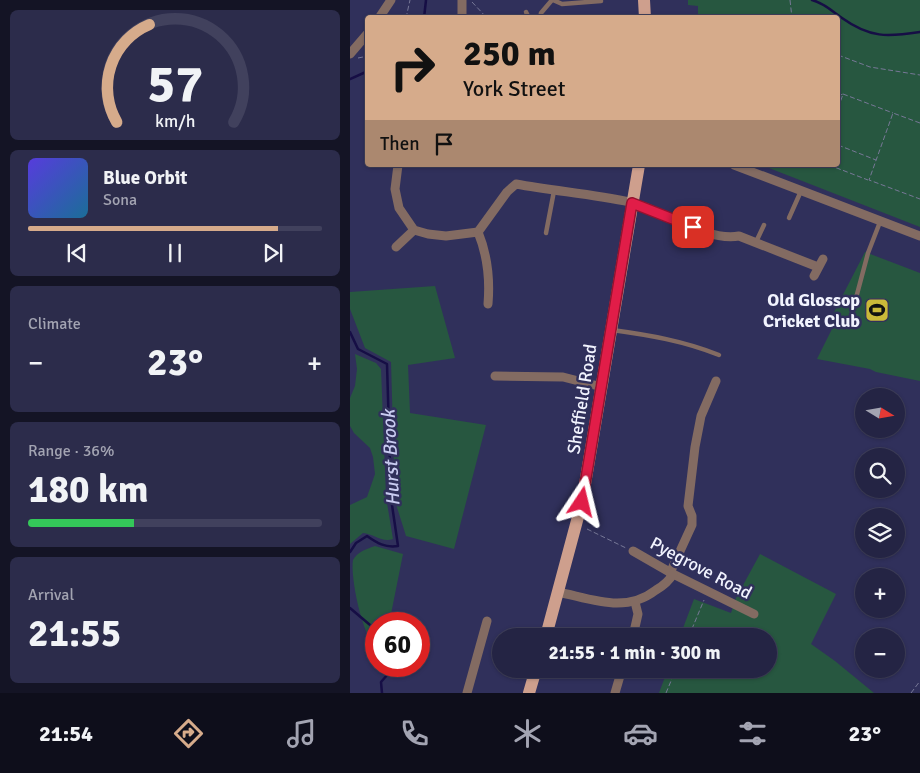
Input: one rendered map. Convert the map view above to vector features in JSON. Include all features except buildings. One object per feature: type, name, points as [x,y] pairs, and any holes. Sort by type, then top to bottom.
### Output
[{"type":"main road","points":[[644,0],[645,15]]},
{"type":"main road","name":"Sheffield Road","points":[[548,628],[577,524],[602,387],[638,167]]},
{"type":"main road","points":[[529,693],[533,678]]},
{"type":"street","points":[[381,15],[391,0]]},
{"type":"street","points":[[462,0],[462,15]]},
{"type":"street","points":[[351,51],[365,37]]},
{"type":"street","points":[[398,167],[395,189],[399,208],[414,230],[428,234],[446,236],[478,232],[507,192],[516,184],[632,203],[709,233],[728,238],[739,236],[820,263],[814,276]]},
{"type":"street","points":[[739,167],[920,236]]},
{"type":"street","points":[[396,247],[414,230]]},
{"type":"street","points":[[478,232],[484,248],[489,291],[488,304]]},
{"type":"street","points":[[495,376],[564,377],[602,387]]},
{"type":"street","points":[[558,592],[619,604],[635,602],[652,594],[670,580],[692,525],[692,516],[688,506],[692,461],[701,416],[715,396],[716,381]]},
{"type":"street","name":"Pyegrove Road","points":[[633,551],[672,574],[754,614]]},
{"type":"street","points":[[635,602],[638,614],[635,628]]},
{"type":"street","points":[[468,693],[487,620]]},
{"type":"street","points":[[614,693],[619,678]]},
{"type":"lane","points":[[541,15],[552,0],[562,4],[601,2]]},
{"type":"lane","points":[[546,233],[554,191]]},
{"type":"lane","points":[[789,218],[801,191]]},
{"type":"lane","points":[[852,313],[868,253],[880,221]]},
{"type":"lane","points":[[756,243],[764,225]]},
{"type":"lane","points":[[611,330],[691,344],[719,355]]},
{"type":"path","points":[[407,15],[410,0]]},
{"type":"path","points":[[469,0],[484,15]]},
{"type":"path","points":[[790,0],[792,15]]},
{"type":"path","points":[[840,56],[870,66],[920,75]]},
{"type":"path","points":[[840,103],[843,94]]},
{"type":"path","points":[[840,95],[843,94],[920,123]]},
{"type":"path","points":[[869,180],[893,113]]},
{"type":"path","points":[[840,147],[877,160]]},
{"type":"path","points":[[833,167],[920,199]]},
{"type":"path","points":[[577,524],[633,551]]},
{"type":"path","points":[[692,628],[708,592]]},
{"type":"path","points":[[666,693],[672,678]]},
{"type":"path","points":[[911,693],[920,681]]},
{"type":"green space","points":[[688,0],[920,0],[920,227],[769,168],[840,167],[840,15],[698,15],[698,6],[688,5]]},
{"type":"green space","name":"Old Glossop Cricket Club","points":[[865,252],[920,273],[920,381],[817,359],[835,323],[831,318]]},
{"type":"green space","points":[[435,286],[455,358],[408,365],[410,413],[486,425],[454,549],[406,536],[395,501],[391,362],[365,348],[350,309],[350,292]]},
{"type":"green space","points":[[355,354],[376,363],[381,369],[386,497],[393,539],[385,540],[363,533],[350,544],[350,505],[367,497],[375,474],[370,448],[354,433],[350,426],[350,398],[355,386],[357,369]]},
{"type":"green space","points":[[375,546],[403,554],[391,612],[365,612],[365,628],[353,579],[353,560],[357,554]]},
{"type":"green space","points":[[760,554],[836,594],[811,644],[874,693],[659,693],[665,678],[777,678],[777,628],[683,628],[694,599],[731,613],[736,598]]},
{"type":"waterway","name":"Hurst Brook","points":[[424,15],[426,0]]},
{"type":"waterway","points":[[812,0],[824,5],[838,15]]},
{"type":"waterway","points":[[840,16],[852,25],[870,33],[898,35],[920,32]]},
{"type":"waterway","name":"Hurst Brook","points":[[350,79],[365,72]]},
{"type":"waterway","name":"Hurst Brook","points":[[350,332],[358,349],[387,364],[391,498],[398,546],[381,544],[367,536],[356,543],[350,552]]},
{"type":"waterway","name":"Hurst Brook","points":[[350,608],[365,621]]},
{"type":"waterway","name":"Hurst Brook","points":[[382,693],[381,682],[385,677]]},
{"type":"place","name":"Old Glossop Cricket Club","points":[[877,310]]},
{"type":"route","points":[[582,502],[632,203],[693,227]]}]
